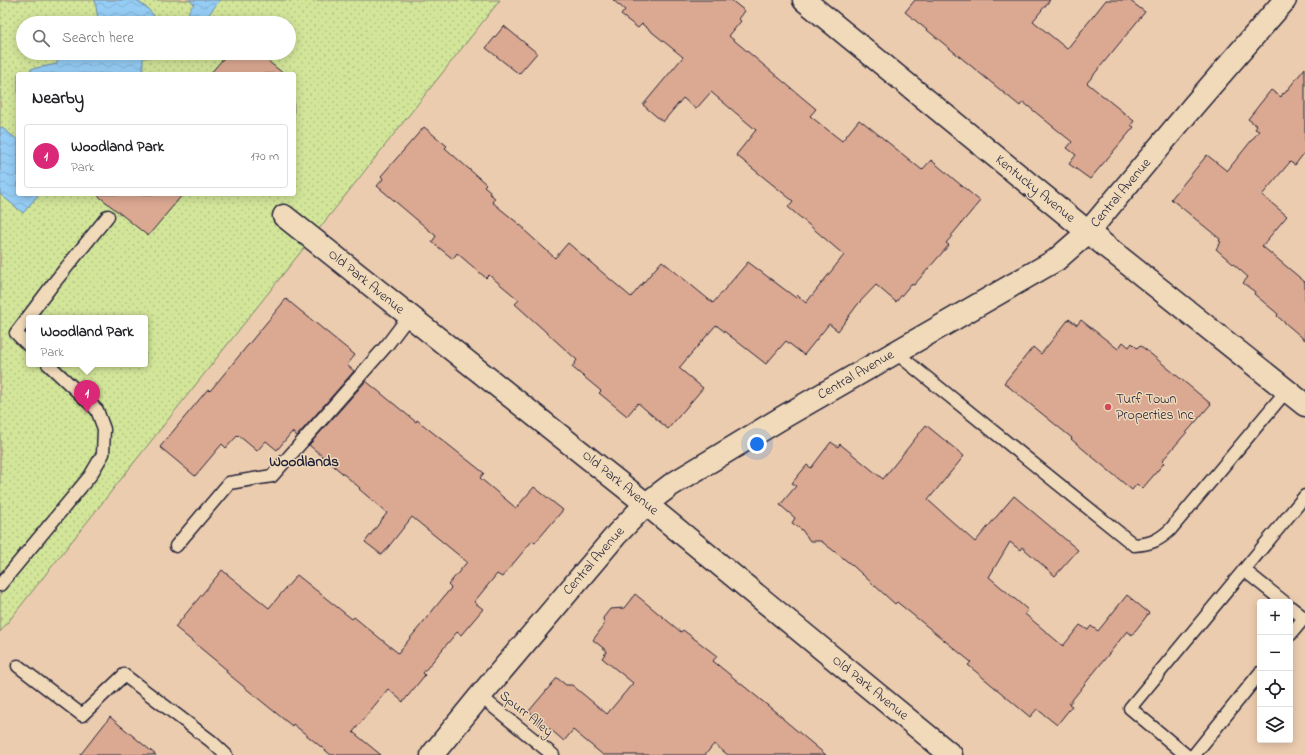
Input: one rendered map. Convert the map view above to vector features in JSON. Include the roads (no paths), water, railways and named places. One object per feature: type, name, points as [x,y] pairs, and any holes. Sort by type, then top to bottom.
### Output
[{"type":"street","name":"Kentucky Avenue","points":[[804,0],[1088,232],[1305,405]]},
{"type":"street","name":"Central Avenue","points":[[432,755],[617,534],[646,504],[677,481],[785,416],[1056,260],[1088,232],[1285,0]]},
{"type":"street","name":"Old Park Avenue","points":[[284,216],[646,504],[951,755]]},
{"type":"lane","points":[[30,315],[108,216]]},
{"type":"lane","points":[[176,546],[229,484],[272,476],[387,345],[409,316]]},
{"type":"lane","points":[[26,320],[16,333],[26,343]]},
{"type":"lane","points":[[895,352],[1134,545],[1147,544],[1160,539],[1170,530],[1287,390]]},
{"type":"lane","points":[[0,585],[90,476],[103,454],[104,429],[97,410],[51,367]]},
{"type":"lane","points":[[1186,755],[1130,708],[1305,496]]},
{"type":"lane","points":[[1244,570],[1280,599]]},
{"type":"lane","points":[[1293,609],[1304,618],[1293,631]]},
{"type":"lane","points":[[18,666],[82,715],[124,675],[211,741],[226,755]]},
{"type":"lane","points":[[1194,755],[1257,677]]},
{"type":"lane","name":"Spurr Alley","points":[[480,696],[553,755]]},
{"type":"water","points":[[95,0],[136,0],[154,16],[97,16]]},
{"type":"water","points":[[189,0],[220,0],[208,16],[194,16],[188,12],[194,4]]},
{"type":"water","points":[[57,60],[143,60],[143,72],[32,72],[31,69],[57,64]]},
{"type":"water","points":[[1,127],[16,138],[16,196],[37,196],[23,213],[0,194]]},
{"type":"place","name":"Turf Town Properties Inc","points":[[1108,407]]},
{"type":"place","name":"Woodland Park","points":[[87,413]]},
{"type":"district","name":"Woodlands","points":[[304,462]]}]
